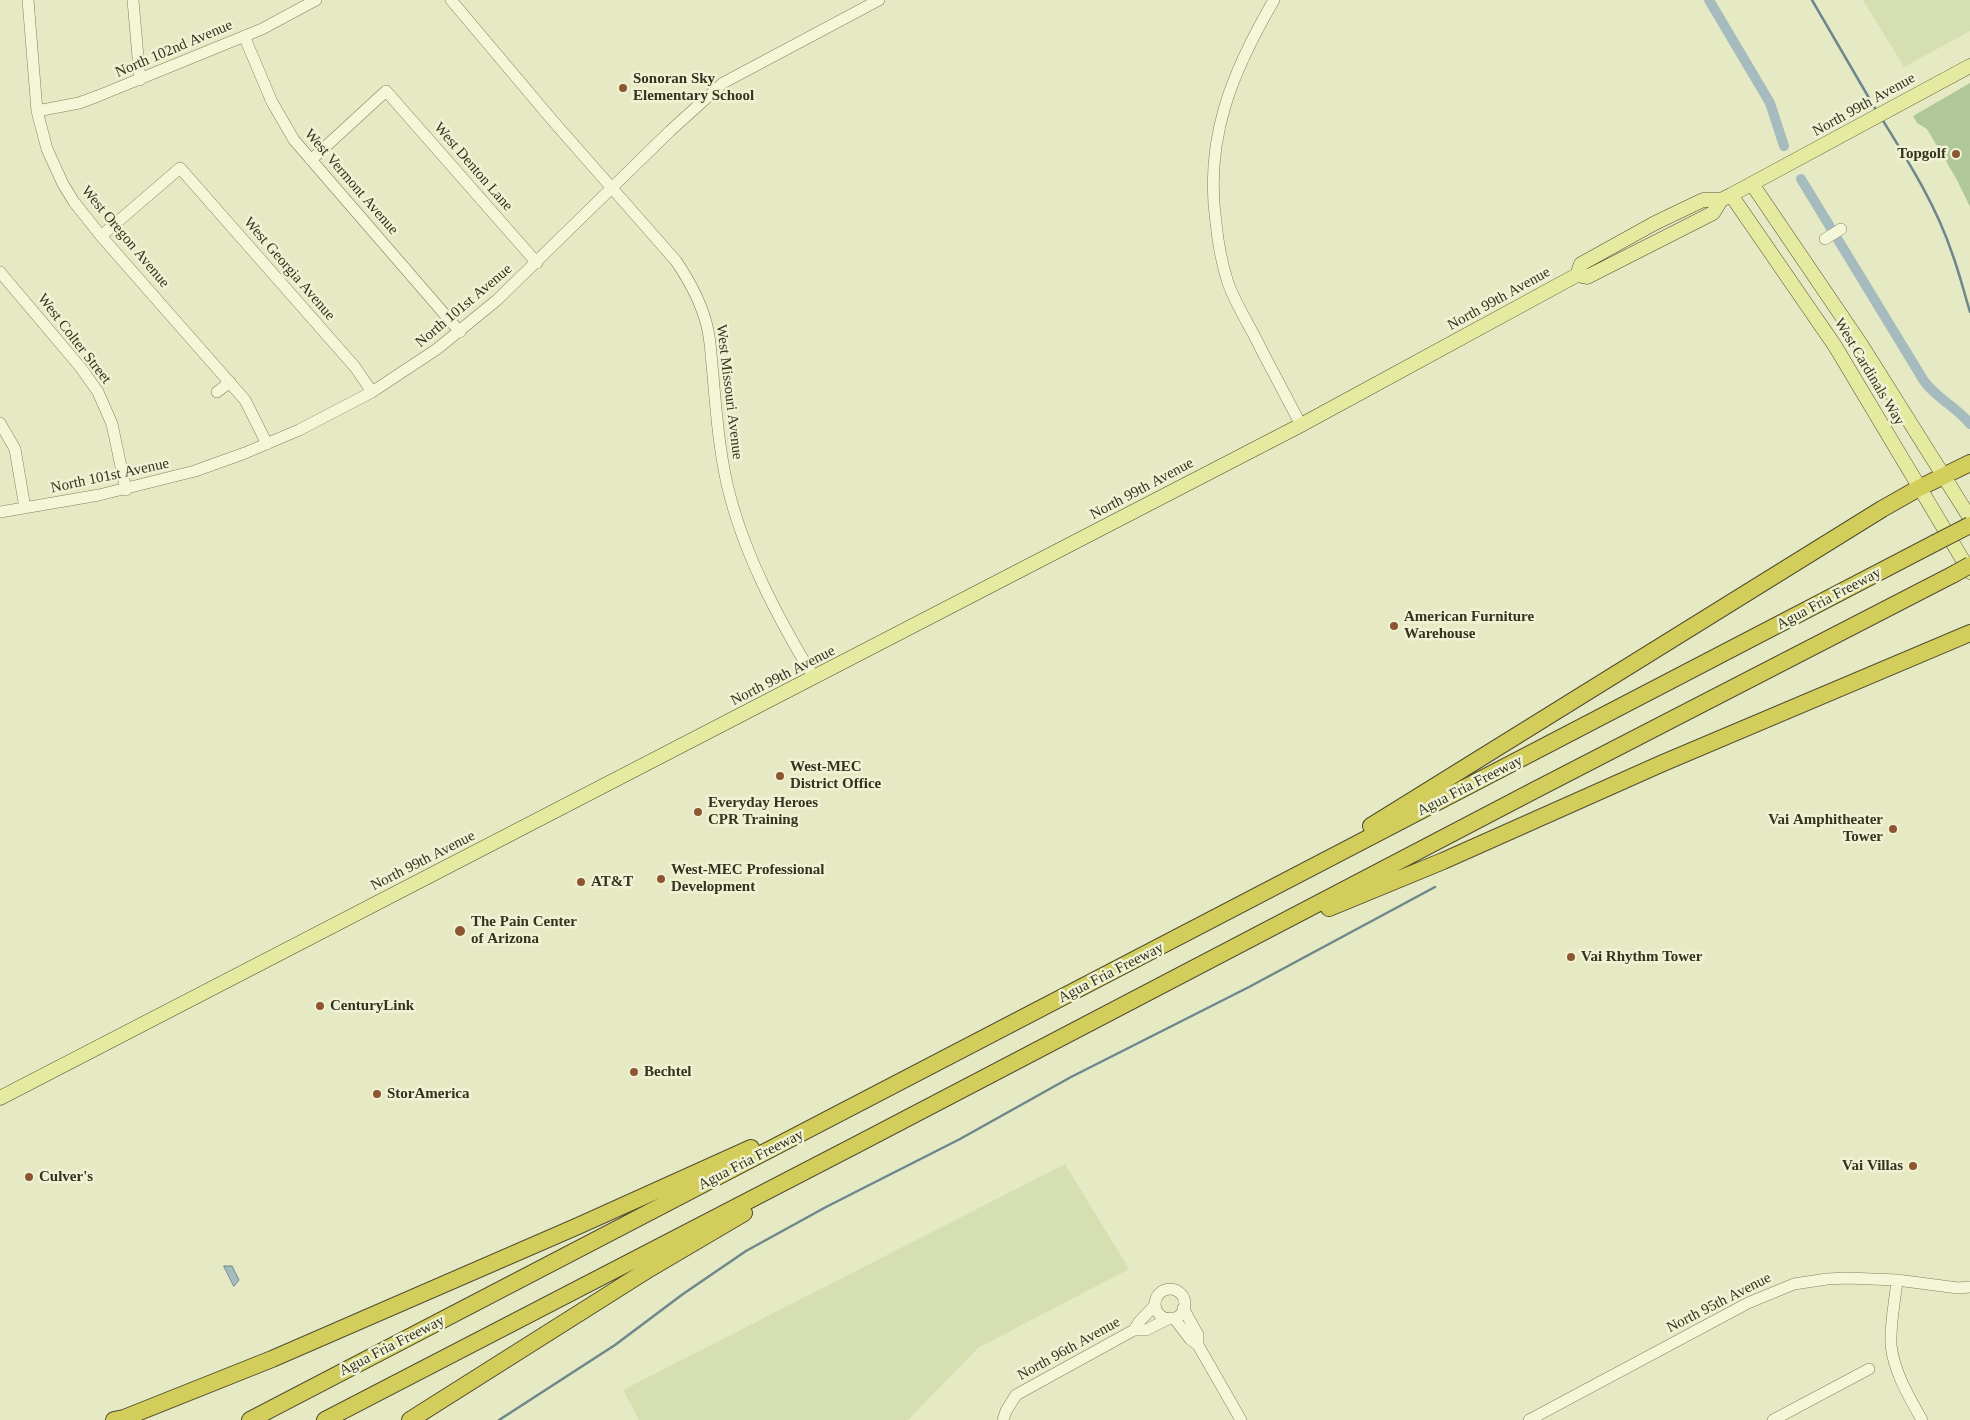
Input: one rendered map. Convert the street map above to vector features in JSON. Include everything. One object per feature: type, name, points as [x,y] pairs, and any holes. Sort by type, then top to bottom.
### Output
[{"type":"highway","points":[[1235,908],[1325,850],[1392,814],[1857,524],[1919,488],[1966,465]]},
{"type":"highway","name":"Agua Fria Freeway","points":[[250,1420],[1970,525]]},
{"type":"highway","points":[[325,1420],[1537,789],[1962,573],[1970,565]]},
{"type":"highway","points":[[1252,938],[1443,862],[1628,779],[1970,633]]},
{"type":"highway","points":[[119,1419],[250,1369],[578,1226],[762,1143],[838,1115]]},
{"type":"highway","points":[[410,1420],[650,1269],[789,1188],[854,1146]]},
{"type":"main road","name":"North 99th Avenue","points":[[0,1098],[1301,425],[1577,275],[1587,277],[1713,213],[1726,197],[1793,163],[1970,66]]},
{"type":"main road","name":"West Cardinals Way","points":[[1752,184],[1862,346],[1970,518]]},
{"type":"main road","name":"West Cardinals Way","points":[[1726,197],[1835,346],[1919,488],[1962,573]]},
{"type":"street","name":"West Oregon Avenue","points":[[28,0],[37,111],[54,167],[74,202],[101,236],[230,382],[250,408],[267,444]]},
{"type":"street","points":[[133,0],[140,80]]},
{"type":"street","name":"North 102nd Avenue","points":[[37,111],[78,103],[140,80],[276,22],[316,0]]},
{"type":"street","name":"West Missouri Avenue","points":[[451,0],[676,261],[690,284],[703,311],[710,341],[722,461],[738,521],[762,583],[814,678]]},
{"type":"street","name":"North 101st Avenue","points":[[0,512],[126,490],[195,471],[267,444],[329,416],[372,392],[415,365],[460,332],[537,263],[670,131],[723,83],[879,0]]},
{"type":"street","points":[[1274,0],[1253,35],[1226,98],[1216,138],[1213,160],[1212,198],[1218,241],[1228,283],[1301,425]]},
{"type":"street","name":"West Vermont Avenue","points":[[244,36],[260,76],[282,121],[294,140],[460,332]]},
{"type":"street","name":"West Denton Lane","points":[[310,160],[386,90],[537,263]]},
{"type":"street","name":"West Georgia Avenue","points":[[101,236],[180,168],[355,367],[372,392]]},
{"type":"street","points":[[1826,238],[1841,229]]},
{"type":"street","name":"West Colter Street","points":[[0,272],[77,362],[98,392],[112,424],[126,490]]},
{"type":"street","points":[[217,392],[230,382]]},
{"type":"street","points":[[0,423],[15,449],[25,508]]},
{"type":"street","name":"North 95th Avenue","points":[[1529,1420],[1748,1303],[1794,1284],[1827,1279],[1856,1278],[1897,1280],[1958,1288],[1970,1287]]},
{"type":"street","points":[[1897,1280],[1892,1325],[1892,1352],[1906,1391],[1922,1420]]},
{"type":"street","points":[[1198,1345],[1198,1335],[1184,1308],[1182,1296],[1172,1289],[1160,1293],[1155,1304],[1158,1313],[1172,1318],[1190,1339],[1198,1345],[1241,1420]]},
{"type":"street","name":"North 96th Avenue","points":[[1134,1330],[1138,1322],[1155,1304]]},
{"type":"street","points":[[1172,1318],[1179,1315],[1184,1308]]},
{"type":"street","name":"North 96th Avenue","points":[[1003,1420],[1006,1410],[1016,1395],[1134,1330],[1146,1330],[1172,1318]]},
{"type":"street","points":[[1773,1420],[1869,1370]]},
{"type":"green space","points":[[1863,0],[1970,0],[1970,31],[1904,67]]},
{"type":"green space","name":"Topgolf","points":[[1970,83],[1970,207],[1957,180],[1927,129],[1917,123],[1913,116]]},
{"type":"green space","points":[[1065,1164],[1129,1269],[978,1348],[908,1420],[639,1420],[623,1390]]},
{"type":"shaded area","points":[[224,1266],[232,1266],[239,1280],[234,1286]]},
{"type":"waterway","points":[[1709,0],[1770,103],[1784,146]]},
{"type":"waterway","points":[[1812,0],[1876,110]]},
{"type":"waterway","points":[[1882,119],[1921,184],[1938,218],[1955,260],[1970,312]]},
{"type":"waterway","points":[[1801,179],[1924,381],[1970,424]]},
{"type":"waterway","points":[[499,1420],[615,1345],[683,1294],[746,1251],[826,1207],[960,1139],[1071,1077],[1249,987],[1435,887]]},
{"type":"place","name":"Sonoran Sky Elementary School","points":[[623,88]]},
{"type":"place","name":"Topgolf","points":[[1956,154]]},
{"type":"place","name":"American Furniture Warehouse","points":[[1394,626]]},
{"type":"place","name":"West-MEC District Office","points":[[780,776]]},
{"type":"place","name":"Everyday Heroes CPR Training","points":[[698,812]]},
{"type":"place","name":"Vai Amphitheater Tower","points":[[1893,829]]},
{"type":"place","name":"West-MEC Professional Development","points":[[661,879]]},
{"type":"place","name":"AT&T","points":[[581,882]]},
{"type":"place","name":"The Pain Center of Arizona","points":[[460,931]]},
{"type":"place","name":"Vai Rhythm Tower","points":[[1571,957]]},
{"type":"place","name":"CenturyLink","points":[[320,1006]]},
{"type":"place","name":"Bechtel","points":[[634,1072]]},
{"type":"place","name":"StorAmerica","points":[[377,1094]]},
{"type":"place","name":"Vai Villas","points":[[1913,1166]]},
{"type":"place","name":"Culver's","points":[[29,1177]]}]
